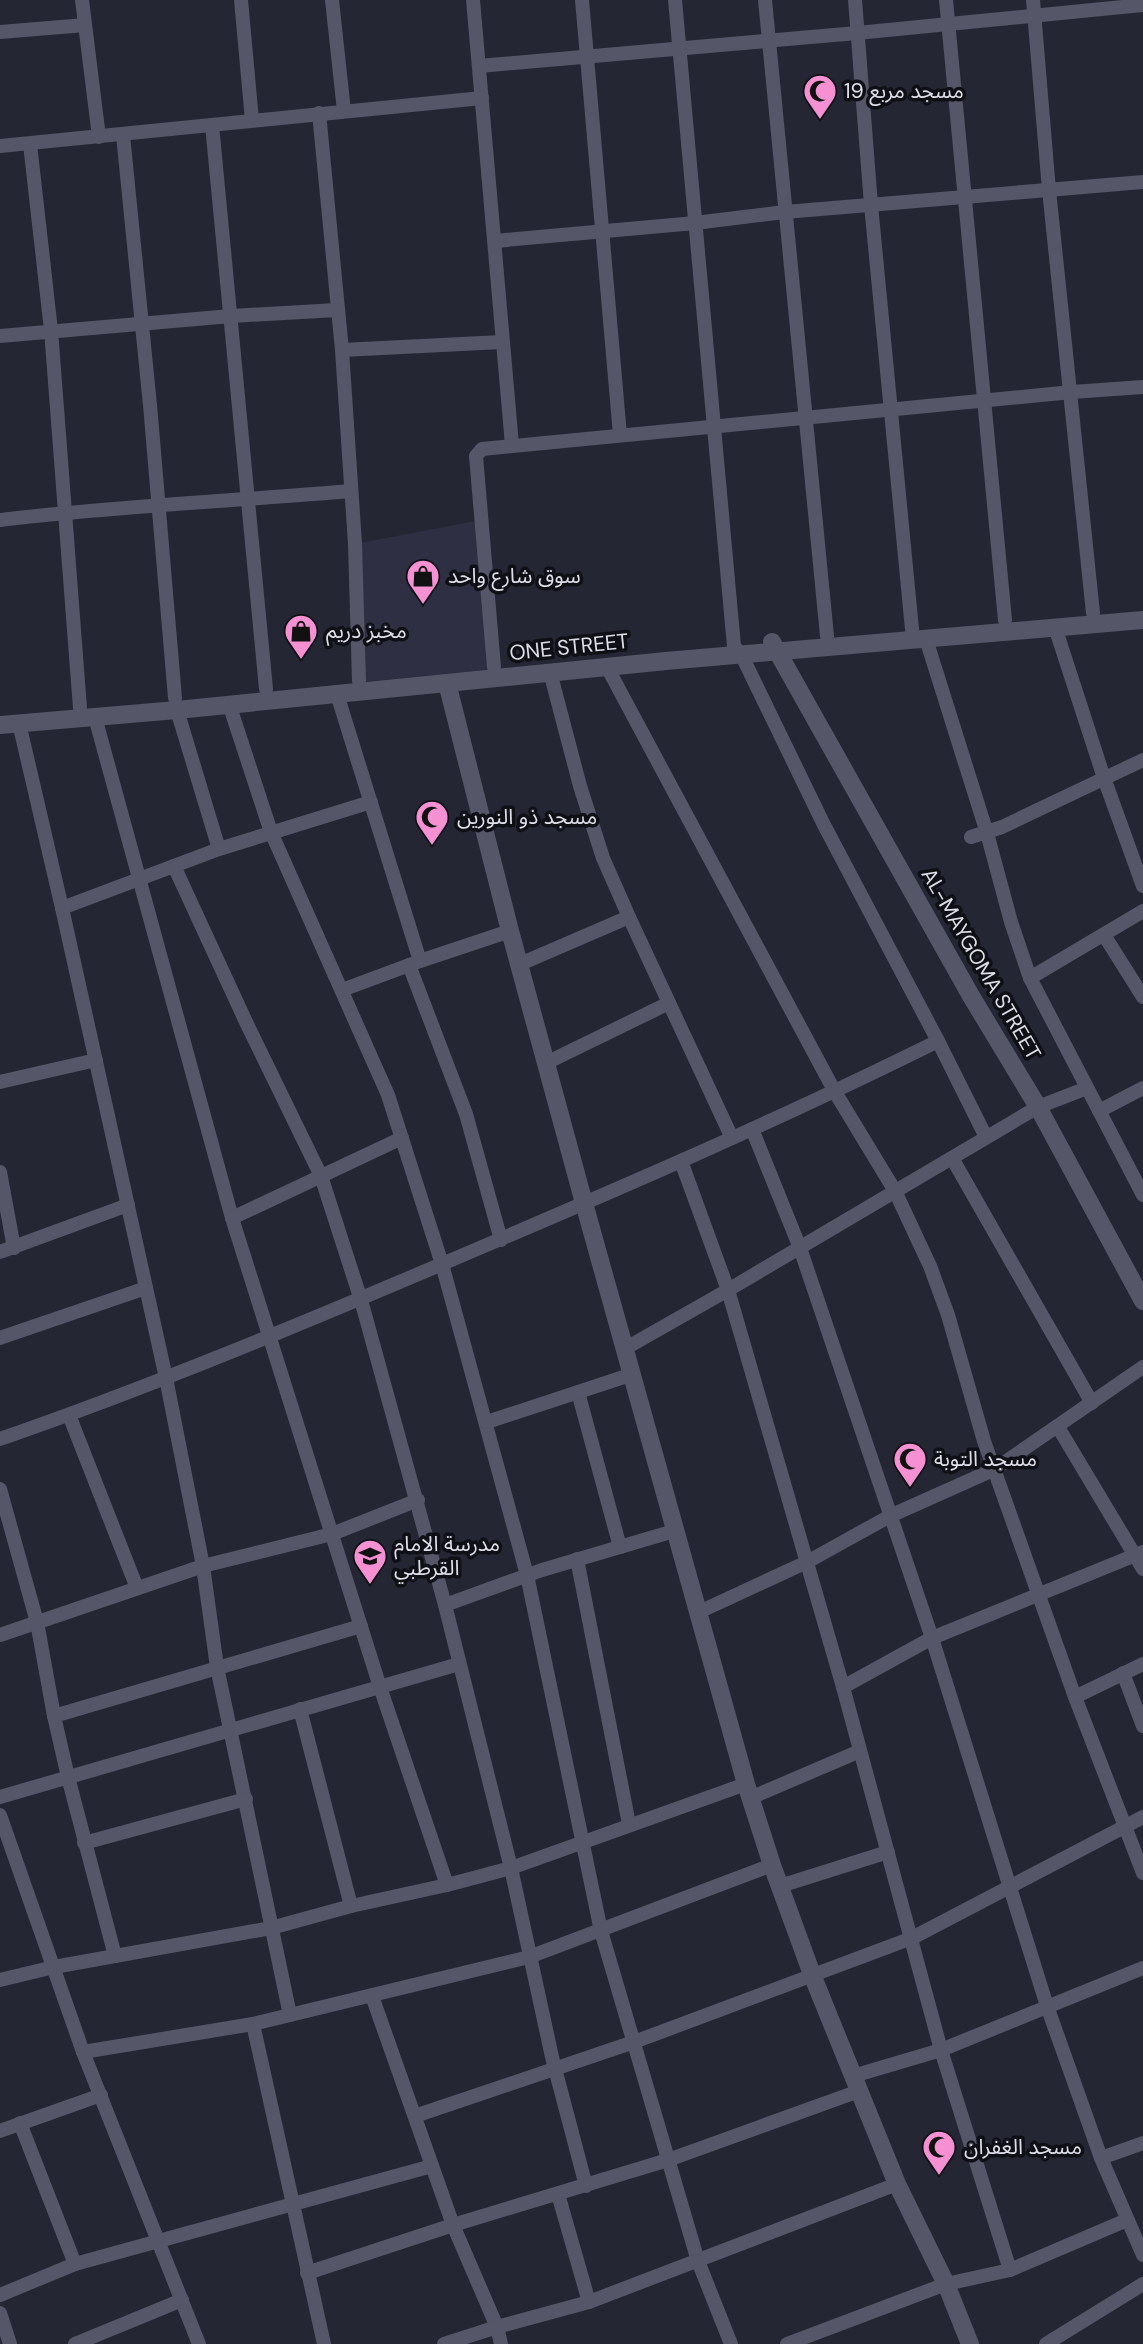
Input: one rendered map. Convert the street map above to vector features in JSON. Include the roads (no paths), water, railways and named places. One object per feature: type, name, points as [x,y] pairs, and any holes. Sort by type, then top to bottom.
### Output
[{"type":"street","points":[[82,0],[99,137]]},
{"type":"street","points":[[241,0],[252,120]]},
{"type":"street","points":[[332,0],[344,111]]},
{"type":"street","points":[[473,0],[512,445]]},
{"type":"street","points":[[582,0],[620,435]]},
{"type":"street","points":[[675,0],[714,427],[738,650],[823,823],[986,1137]]},
{"type":"street","points":[[765,0],[827,636]]},
{"type":"street","points":[[855,0],[871,205],[919,634],[987,833],[1011,922],[1030,978],[1143,1195]]},
{"type":"street","points":[[946,0],[1005,620]]},
{"type":"street","points":[[479,66],[948,24],[1033,7],[1143,5]]},
{"type":"street","points":[[1033,7],[1049,190],[1093,613]]},
{"type":"street","points":[[0,32],[85,25]]},
{"type":"street","points":[[0,146],[482,98]]},
{"type":"street","points":[[319,113],[351,491],[359,681]]},
{"type":"street","points":[[212,125],[266,689]]},
{"type":"street","points":[[122,135],[142,323],[176,704],[219,849]]},
{"type":"street","points":[[30,144],[88,712],[140,879],[232,1218],[268,1336],[380,1687],[447,1885]]},
{"type":"street","points":[[495,241],[785,212],[1143,182]]},
{"type":"street","points":[[0,336],[231,316],[337,310]]},
{"type":"street","points":[[341,350],[502,342]]},
{"type":"street","points":[[494,667],[477,456],[482,449],[1143,387]]},
{"type":"street","points":[[0,520],[66,512],[351,491]]},
{"type":"street","name":"ONE STREET","points":[[197,702],[229,704],[337,694],[446,678],[494,667],[775,647],[919,634],[1005,620],[1143,609]]},
{"type":"street","name":"ONE STREET","points":[[775,647],[827,636],[919,634],[1143,620]]},
{"type":"street","points":[[1055,627],[1104,778],[1143,886]]},
{"type":"street","name":"AL-MAYGOMA STREET","points":[[775,647],[971,996],[1038,1107],[1143,1301]]},
{"type":"street","name":"ONE STREET","points":[[0,725],[88,712],[197,702],[266,689],[359,681],[550,672],[738,650]]},
{"type":"street","points":[[607,667],[835,1092],[895,1191],[930,1266],[948,1315],[973,1404],[1075,1697],[1143,1873]]},
{"type":"street","points":[[550,672],[592,826],[629,917],[732,1138]]},
{"type":"street","points":[[446,678],[510,931],[748,1791],[813,1977],[897,2184],[946,2284],[970,2344]]},
{"type":"street","points":[[337,694],[372,802],[414,963],[466,1114],[501,1240]]},
{"type":"street","points":[[229,704],[271,832],[377,1066],[442,1264],[527,1575],[601,1931],[698,2261],[731,2344]]},
{"type":"street","name":"ONE STREET","points":[[0,714],[88,712]]},
{"type":"street","points":[[19,723],[166,1378],[203,1566],[217,1667],[289,2015]]},
{"type":"street","points":[[971,838],[1143,760]]},
{"type":"street","points":[[62,908],[219,849],[372,802]]},
{"type":"street","points":[[174,866],[321,1175],[361,1300],[445,1605],[511,1868],[529,1957],[586,2186]]},
{"type":"street","points":[[1030,978],[1143,911]]},
{"type":"street","points":[[520,964],[629,917]]},
{"type":"street","points":[[342,990],[510,931]]},
{"type":"street","points":[[1104,934],[1143,998]]},
{"type":"street","points":[[546,1063],[669,1003]]},
{"type":"street","points":[[0,1439],[166,1378],[361,1300],[835,1092],[938,1041]]},
{"type":"street","points":[[0,1082],[96,1060]]},
{"type":"street","points":[[625,1348],[1038,1107],[1087,1088]]},
{"type":"street","points":[[1099,1111],[1143,1088]]},
{"type":"street","points":[[752,1129],[800,1248],[932,1638],[1046,2006],[1101,2158],[1143,2255]]},
{"type":"street","points":[[232,1218],[402,1138]]},
{"type":"street","points":[[952,1157],[1092,1403]]},
{"type":"street","points":[[681,1161],[728,1290],[843,1686],[941,2049],[1010,2270]]},
{"type":"street","points":[[0,1172],[7,1250],[128,1205]]},
{"type":"street","points":[[0,1338],[146,1288]]},
{"type":"street","points":[[699,1612],[807,1562],[890,1516],[995,1469],[1143,1367]]},
{"type":"street","points":[[487,1422],[633,1374]]},
{"type":"street","points":[[578,1392],[620,1547]]},
{"type":"street","points":[[69,1415],[137,1588]]},
{"type":"street","points":[[843,1686],[932,1638],[1141,1559],[1058,1427]]},
{"type":"street","points":[[0,1489],[37,1622],[68,1777],[115,1956]]},
{"type":"street","points":[[0,1635],[203,1566],[332,1534],[418,1500]]},
{"type":"street","points":[[445,1605],[527,1575],[674,1531]]},
{"type":"street","points":[[577,1559],[629,1824]]},
{"type":"street","points":[[54,1716],[362,1626]]},
{"type":"street","points":[[0,1797],[459,1664]]},
{"type":"street","points":[[1075,1697],[1143,1664]]},
{"type":"street","points":[[1123,1673],[1143,1726]]},
{"type":"street","points":[[300,1709],[351,1906]]},
{"type":"street","points":[[0,1980],[54,1966],[271,1928],[511,1868],[629,1824],[748,1791],[860,1751]]},
{"type":"street","points":[[84,1843],[246,1799]]},
{"type":"street","points":[[0,1815],[83,2052],[199,2344]]},
{"type":"street","points":[[415,2116],[634,2042],[912,1938],[1143,1817]]},
{"type":"street","points":[[780,1886],[888,1852]]},
{"type":"street","points":[[83,2052],[253,2024],[529,1957],[772,1865]]},
{"type":"street","points":[[307,2273],[453,2225],[668,2160],[1143,1968]]},
{"type":"street","points":[[372,1996],[453,2225],[497,2327],[501,2344]]},
{"type":"street","points":[[253,2024],[324,2344]]},
{"type":"street","points":[[0,2131],[101,2095]]},
{"type":"street","points":[[20,2123],[75,2264]]},
{"type":"street","points":[[1101,2158],[1143,2143]]},
{"type":"street","points":[[0,2295],[75,2264],[432,2166]]},
{"type":"street","points":[[444,2344],[589,2302],[897,2184]]},
{"type":"street","points":[[558,2194],[589,2302]]},
{"type":"street","points":[[787,2344],[946,2284],[1010,2270],[1127,2220]]},
{"type":"street","points":[[1046,2344],[1143,2284]]},
{"type":"street","points":[[75,2344],[182,2301]]},
{"type":"street","points":[[0,2313],[10,2344]]},
{"type":"street","points":[[829,2328],[834,2344]]},
{"type":"place","name":"مسجد مربع 19","points":[[820,121]]},
{"type":"place","name":"سوق شارع واحد","points":[[423,606]]},
{"type":"place","name":"مخبز دريم","points":[[301,661]]},
{"type":"place","name":"مسجد ذو النورين","points":[[432,847]]},
{"type":"place","name":"مسجد التوبة","points":[[910,1489]]},
{"type":"place","name":"مدرسة الامام القرطبي","points":[[370,1586]]},
{"type":"place","name":"مسجد الغفران","points":[[939,2177]]}]
